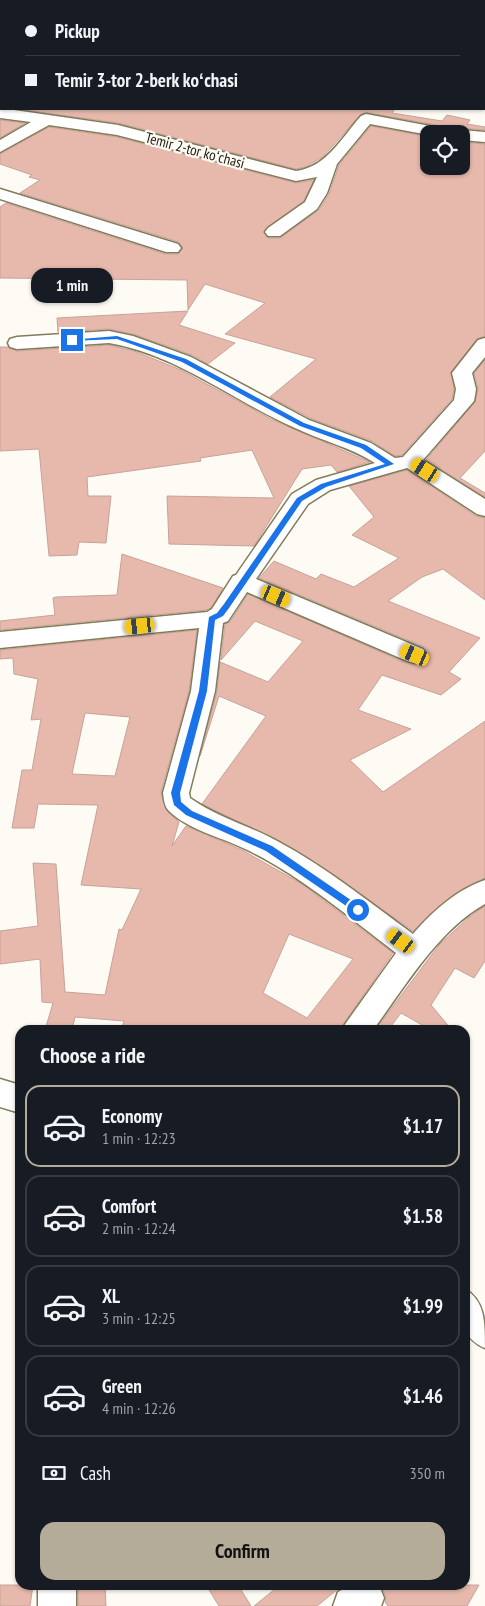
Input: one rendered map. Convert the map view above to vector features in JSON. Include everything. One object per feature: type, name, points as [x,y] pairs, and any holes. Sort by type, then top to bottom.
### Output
[{"type":"street","name":"Temir 2-tor koʻchasi","points":[[0,113],[118,130],[296,176],[315,173],[329,164],[361,114]]},
{"type":"street","points":[[361,114],[420,128]]},
{"type":"street","points":[[0,147],[47,119]]},
{"type":"street","points":[[470,136],[485,137]]},
{"type":"street","points":[[274,232],[286,220],[304,213],[317,197],[329,164]]},
{"type":"street","points":[[0,194],[172,248]]},
{"type":"street","points":[[17,343],[109,337],[126,340],[184,360],[302,424],[364,446],[400,463],[485,509]]},
{"type":"street","points":[[0,640],[212,618],[220,615],[241,581],[300,500],[323,485],[400,463],[437,433],[464,401],[466,389],[462,373],[485,344]]},
{"type":"street","points":[[241,581],[415,655]]},
{"type":"street","points":[[212,618],[203,691],[176,793],[177,803],[189,813],[269,848],[344,899],[416,952]]},
{"type":"street","points":[[360,1025],[437,923],[467,898],[485,890]]},
{"type":"street","points":[[0,1093],[15,1098]]},
{"type":"street","points":[[470,1312],[485,1331]]},
{"type":"street","points":[[57,1590],[57,1606]]},
{"type":"building","points":[[25,110],[394,110],[392,113],[442,121],[447,115],[470,120],[467,124],[485,127],[485,130],[470,129],[470,125],[435,125],[365,112],[360,115],[324,156],[306,167],[296,169],[118,123]]},
{"type":"building","points":[[0,120],[25,123],[0,138]]},
{"type":"building","points":[[371,126],[420,135],[420,175],[470,175],[470,143],[485,144],[485,336],[477,339],[451,372],[454,389],[452,399],[402,455],[395,456],[372,441],[310,418],[270,397],[316,359],[225,334],[265,303],[205,284],[188,310],[187,280],[0,278],[0,207],[6,203],[165,254],[178,254],[183,248],[179,242],[20,193],[40,180],[29,177],[32,175],[0,164],[0,154],[49,127],[117,137],[296,183],[314,180],[304,201],[264,231],[268,238],[280,238],[319,210],[329,194],[339,165]]},
{"type":"building","points":[[188,311],[179,325],[235,343],[208,364],[192,355],[133,334],[109,329],[58,332],[57,318]]},
{"type":"building","points":[[109,345],[134,351],[181,370],[271,419],[370,462],[337,472],[331,465],[302,469],[254,546],[169,544],[167,496],[274,498],[252,450],[200,458],[201,461],[87,477],[88,496],[111,496],[106,543],[79,542],[77,555],[49,556],[39,449],[0,451],[0,347],[8,347],[17,351]]},
{"type":"building","points":[[485,360],[485,451],[460,478],[485,493],[485,497],[426,460],[475,402],[478,389],[474,373]]},
{"type":"building","points":[[407,470],[476,516],[485,518],[485,600],[443,569],[422,577],[388,601],[480,638],[449,672],[461,679],[441,695],[382,675],[358,710],[411,729],[350,760],[383,792],[485,721],[485,878],[454,894],[413,931],[298,851],[202,804],[266,716],[219,696],[200,756],[217,691],[220,662],[268,682],[303,641],[255,621],[221,660],[225,624],[230,622],[248,594],[406,663],[415,665],[425,662],[429,654],[424,647],[259,578],[274,561],[316,579],[321,574],[354,587],[399,558],[352,535],[374,517],[349,486]]},
{"type":"building","points":[[122,554],[223,588],[211,608],[206,610],[0,630],[0,621],[55,615],[53,598],[56,597],[117,595]]},
{"type":"building","points":[[197,630],[189,691],[161,792],[166,810],[179,822],[172,846],[186,826],[242,850],[302,884],[393,953],[343,1025],[123,1025],[124,1021],[75,1017],[73,1025],[46,1025],[53,1003],[42,1002],[40,959],[0,964],[0,931],[38,926],[33,863],[56,864],[65,992],[105,995],[119,929],[122,930],[141,889],[81,885],[98,805],[38,804],[34,828],[12,828],[22,770],[32,770],[41,719],[31,720],[38,679],[14,674],[13,658],[0,659],[0,650]],"holes":[[[85,713],[130,717],[115,776],[72,774]],[[289,934],[353,959],[307,1018],[263,993]]]},
{"type":"building","points":[[485,906],[485,961],[474,978],[455,968],[431,1005],[448,1025],[422,1025],[401,1013],[392,1025],[379,1025],[439,945],[469,917]]},
{"type":"building","points":[[0,1585],[15,1585],[15,1590],[32,1590],[30,1606],[0,1606]]},
{"type":"building","points":[[470,1585],[479,1585],[467,1606],[388,1606],[385,1602],[386,1597],[383,1590],[470,1590]]},
{"type":"building","points":[[78,1590],[105,1590],[106,1606],[78,1606]]},
{"type":"building","points":[[209,1590],[241,1590],[251,1606],[219,1606]]},
{"type":"building","points":[[274,1590],[337,1590],[317,1606],[254,1606]]},
{"type":"route","points":[[72,340],[117,338],[184,360],[302,424],[364,446],[390,464],[323,485],[300,500],[241,581],[220,615],[212,618],[203,691],[176,793],[177,803],[189,813],[269,848],[358,910]]}]
